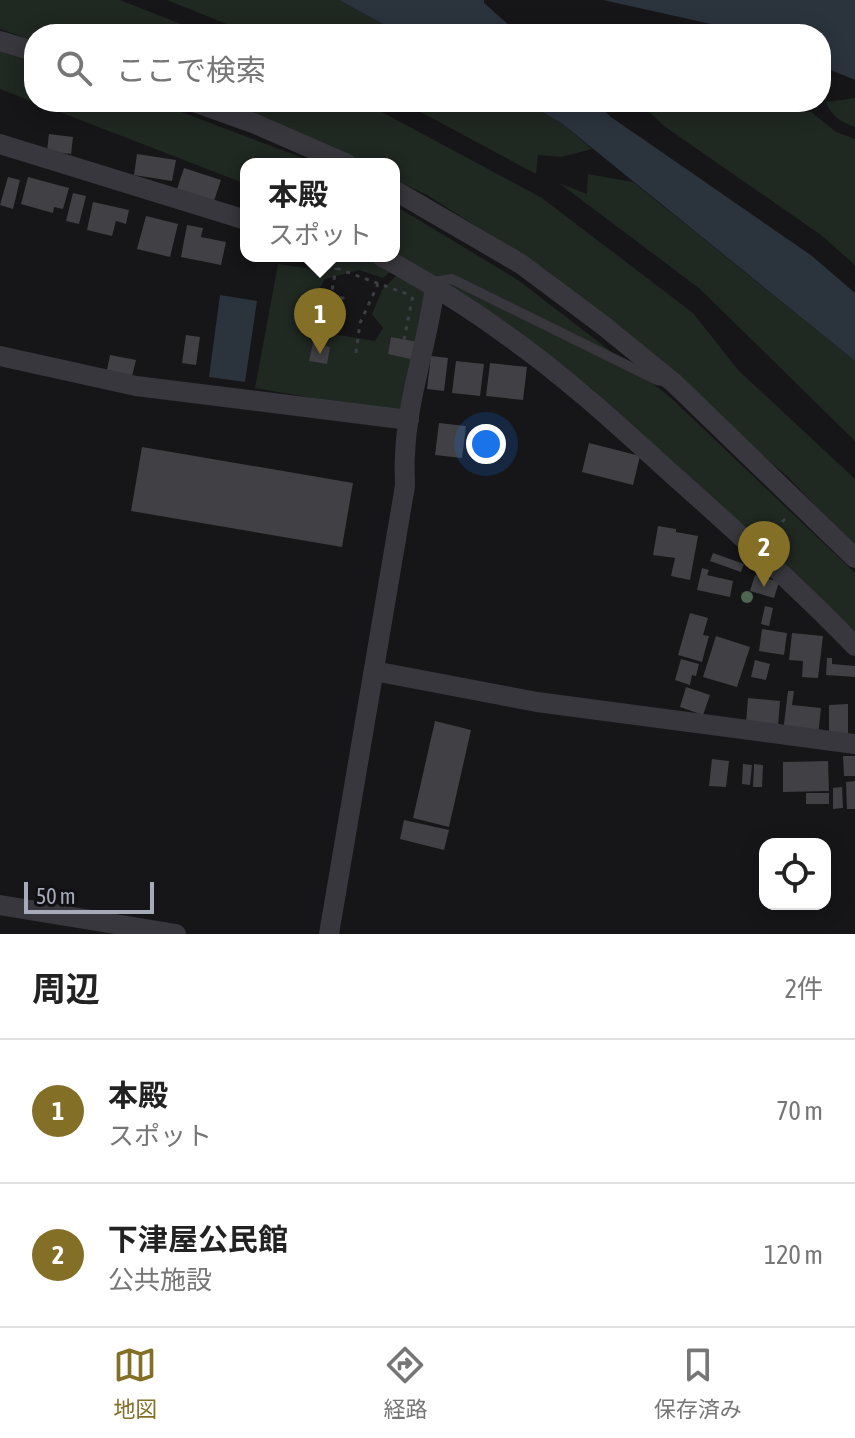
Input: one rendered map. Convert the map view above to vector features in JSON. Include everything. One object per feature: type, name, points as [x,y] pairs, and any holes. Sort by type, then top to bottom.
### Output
[{"type":"street","points":[[0,41],[24,48]]},
{"type":"street","points":[[222,112],[333,158]]},
{"type":"street","points":[[0,144],[240,218]]},
{"type":"street","points":[[400,193],[521,264],[604,326],[674,383],[855,558]]},
{"type":"street","points":[[391,262],[506,334],[592,402],[818,608],[855,646]]},
{"type":"street","points":[[329,934],[405,486],[409,420],[434,289]]},
{"type":"street","points":[[0,356],[136,386],[409,420]]},
{"type":"street","points":[[374,671],[537,702],[855,744]]},
{"type":"street","points":[[0,905],[59,924],[176,934]]},
{"type":"lane","points":[[434,289],[440,281],[452,279],[657,380],[674,383]]},
{"type":"path","points":[[327,267],[413,295],[434,289]]},
{"type":"path","points":[[331,296],[336,268]]},
{"type":"path","points":[[356,353],[360,323],[378,284]]},
{"type":"path","points":[[319,294],[331,296],[343,298],[339,320],[315,316],[319,294]]},
{"type":"path","points":[[404,340],[413,295]]},
{"type":"path","points":[[320,345],[326,319]]},
{"type":"path","points":[[755,550],[799,505]]},
{"type":"shaded area","points":[[0,0],[120,0],[181,24],[24,24],[24,37],[0,29]]},
{"type":"shaded area","points":[[167,0],[339,0],[383,24],[226,24]]},
{"type":"shaded area","points":[[339,0],[484,0],[508,24],[383,24]]},
{"type":"shaded area","points":[[603,0],[855,0],[855,80],[831,70],[831,24],[711,24]]},
{"type":"shaded area","points":[[0,50],[24,58],[24,98],[0,89]]},
{"type":"shaded area","points":[[855,98],[855,127],[837,118],[831,111],[831,101]]},
{"type":"shaded area","points":[[60,112],[181,112],[303,158],[240,158],[240,182]]},
{"type":"shaded area","points":[[241,112],[382,112],[542,198],[693,313],[738,370],[855,479],[855,547],[788,477],[549,272],[427,195],[400,182],[400,158],[349,158]]},
{"type":"shaded area","points":[[421,112],[542,112],[560,122],[592,149],[561,157],[538,155],[536,174]]},
{"type":"shaded area","points":[[542,112],[606,112],[812,256],[855,293],[855,361],[560,122]]},
{"type":"shaded area","points":[[649,112],[811,112],[836,132],[855,139],[855,265],[821,235],[664,126]]},
{"type":"shaded area","points":[[588,174],[633,182],[855,361],[855,441],[700,289],[559,183],[587,194]]},
{"type":"shaded area","points":[[400,209],[518,280],[670,397],[855,573],[855,639],[592,389],[461,295],[400,258]]},
{"type":"shaded area","points":[[314,262],[378,262],[391,271],[383,278],[359,270],[325,279],[318,291],[312,327],[326,333],[375,341],[383,328],[372,314],[382,290],[399,273],[423,289],[430,299],[405,414],[255,388],[278,264],[312,269]]},
{"type":"shaded area","points":[[220,295],[257,301],[245,382],[209,377]]},
{"type":"building","points":[[49,134],[73,137],[71,154],[47,151]]},
{"type":"building","points":[[137,154],[176,160],[172,181],[134,175]]},
{"type":"building","points":[[184,168],[221,180],[214,201],[177,189]]},
{"type":"building","points":[[8,177],[20,180],[13,209],[0,205]]},
{"type":"building","points":[[28,177],[69,188],[63,209],[54,207],[53,213],[21,204]]},
{"type":"building","points":[[73,193],[86,196],[79,224],[66,221]]},
{"type":"building","points":[[93,202],[129,210],[126,224],[116,221],[112,236],[87,230]]},
{"type":"building","points":[[146,216],[178,224],[170,257],[137,249]]},
{"type":"building","points":[[187,225],[203,228],[201,237],[226,242],[221,265],[181,257]]},
{"type":"building","points":[[322,297],[339,300],[336,317],[319,314]]},
{"type":"building","points":[[186,335],[200,337],[196,365],[182,363]]},
{"type":"building","points":[[391,337],[418,342],[415,360],[388,354]]},
{"type":"building","points":[[313,343],[330,347],[327,364],[309,361]]},
{"type":"building","points":[[110,355],[136,360],[132,376],[107,370]]},
{"type":"building","points":[[431,356],[448,358],[444,391],[427,389]]},
{"type":"building","points":[[456,361],[484,364],[480,396],[452,393]]},
{"type":"building","points":[[490,363],[527,367],[523,400],[486,396]]},
{"type":"building","points":[[439,423],[466,426],[462,458],[435,455]]},
{"type":"building","points":[[589,443],[640,456],[633,485],[582,472]]},
{"type":"building","points":[[142,447],[353,483],[342,547],[131,511]]},
{"type":"building","points":[[658,526],[698,536],[690,580],[671,576],[675,558],[653,555]]},
{"type":"building","points":[[713,553],[744,564],[741,572],[710,561]]},
{"type":"building","points":[[702,568],[709,570],[707,575],[733,581],[730,597],[697,590]]},
{"type":"building","points":[[755,575],[779,582],[774,598],[750,591]]},
{"type":"building","points":[[765,606],[773,608],[769,626],[761,624]]},
{"type":"building","points":[[690,613],[708,618],[703,635],[709,636],[702,662],[678,655]]},
{"type":"building","points":[[762,629],[787,633],[784,655],[759,651]]},
{"type":"building","points":[[792,633],[823,636],[818,678],[802,677],[803,661],[789,660]]},
{"type":"building","points":[[716,636],[750,647],[737,687],[703,677]]},
{"type":"building","points":[[827,658],[832,658],[832,664],[855,666],[855,677],[826,675]]},
{"type":"building","points":[[681,659],[699,664],[690,685],[675,680]]},
{"type":"building","points":[[755,660],[770,664],[766,680],[751,677]]},
{"type":"building","points":[[686,687],[710,695],[703,715],[680,707]]},
{"type":"building","points":[[788,691],[794,691],[792,705],[821,708],[818,736],[783,732]]},
{"type":"building","points":[[748,698],[780,701],[778,726],[746,723]]},
{"type":"building","points":[[848,704],[848,737],[829,738],[829,705]]},
{"type":"building","points":[[435,721],[471,730],[449,827],[413,818]]},
{"type":"building","points":[[843,756],[855,756],[855,776],[844,776]]},
{"type":"building","points":[[712,759],[729,761],[726,787],[709,786]]},
{"type":"building","points":[[828,761],[829,791],[783,792],[783,762]]},
{"type":"building","points":[[743,764],[752,765],[750,785],[742,784]]},
{"type":"building","points":[[754,764],[763,765],[762,787],[753,787]]},
{"type":"building","points":[[855,781],[855,809],[847,809],[846,782]]},
{"type":"building","points":[[842,787],[843,808],[833,809],[833,788]]},
{"type":"building","points":[[806,793],[829,793],[829,804],[806,804]]},
{"type":"building","points":[[404,820],[449,830],[444,850],[400,839]]},
{"type":"place","name":"本殿","points":[[320,354]]},
{"type":"place","name":"下津屋公民館","points":[[764,587]]}]
